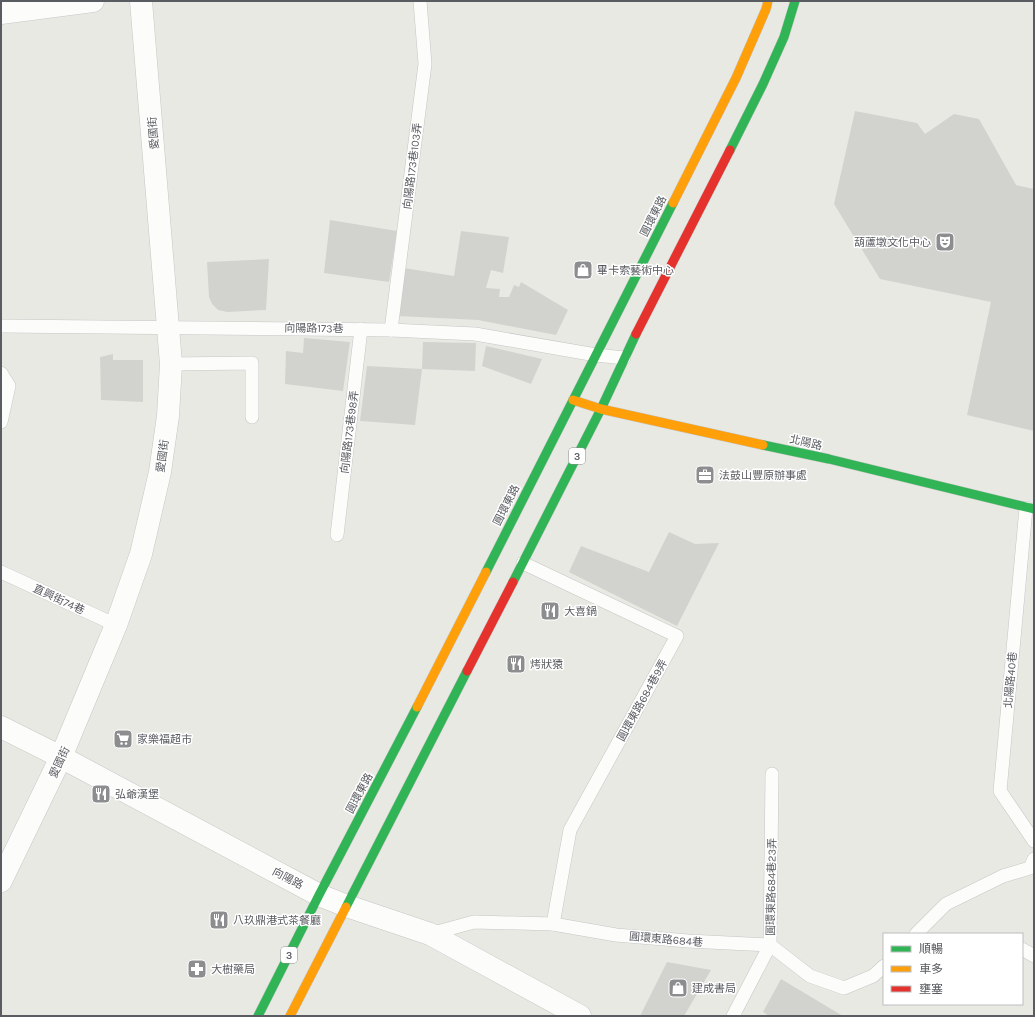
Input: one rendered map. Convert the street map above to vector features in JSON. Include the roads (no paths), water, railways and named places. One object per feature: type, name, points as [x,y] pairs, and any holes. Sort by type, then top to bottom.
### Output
[{"type":"main road","name":"圓環東路","points":[[258,1016],[319,895],[408,725],[736,78],[766,9],[768,1]]},
{"type":"main road","name":"3","points":[[290,1016],[523,563],[601,409],[624,358],[763,84],[784,37],[794,1]]},
{"type":"main road","name":"北陽路","points":[[573,400],[601,409],[829,459],[1030,508]]},
{"type":"street","points":[[1,14],[93,1]]},
{"type":"street","name":"愛國街","points":[[1,881],[61,758],[116,625],[141,554],[160,472],[168,416],[171,364],[141,1]]},
{"type":"street","name":"向陽路","points":[[1,727],[319,895],[430,934],[580,1016]]},
{"type":"lane","name":"向陽路173巷103弄","points":[[391,330],[425,64],[420,1]]},
{"type":"lane","name":"向陽路173巷","points":[[1,326],[361,329],[475,334],[596,355],[624,358]]},
{"type":"lane","name":"向陽路173巷98弄","points":[[337,535],[361,329]]},
{"type":"lane","points":[[171,364],[252,363],[252,417]]},
{"type":"lane","points":[[1,373],[9,386],[1,422]]},
{"type":"lane","name":"北陽路40巷","points":[[1030,508],[1000,791],[1034,841]]},
{"type":"lane","name":"圓環東路684巷9弄","points":[[523,563],[677,636],[570,830],[553,924]]},
{"type":"lane","name":"直興街74巷","points":[[1,572],[116,625]]},
{"type":"lane","name":"圓環東路684巷23弄","points":[[733,1016],[770,945],[772,774]]},
{"type":"lane","points":[[917,933],[946,904],[1032,863]]},
{"type":"lane","name":"圓環東路684巷","points":[[430,934],[474,922],[553,924],[616,935],[688,941],[770,945]]},
{"type":"lane","points":[[770,945],[810,976],[844,988],[873,976],[883,967]]},
{"type":"lane","points":[[1023,950],[1034,956]]},
{"type":"place","name":"葫蘆墩文化中心","points":[[945,242]]},
{"type":"place","name":"畢卡索藝術中心","points":[[583,270]]},
{"type":"place","name":"法鼓山豐原辦事處","points":[[705,475]]},
{"type":"place","name":"大喜鍋","points":[[550,611]]},
{"type":"place","name":"烤狀猿","points":[[516,664]]},
{"type":"place","name":"家樂福超市","points":[[123,739]]},
{"type":"place","name":"弘爺漢堡","points":[[101,794]]},
{"type":"place","name":"八玖鼎港式茶餐廳","points":[[219,920]]},
{"type":"place","name":"大樹藥局","points":[[197,969]]},
{"type":"place","name":"建成書局","points":[[678,988]]}]
